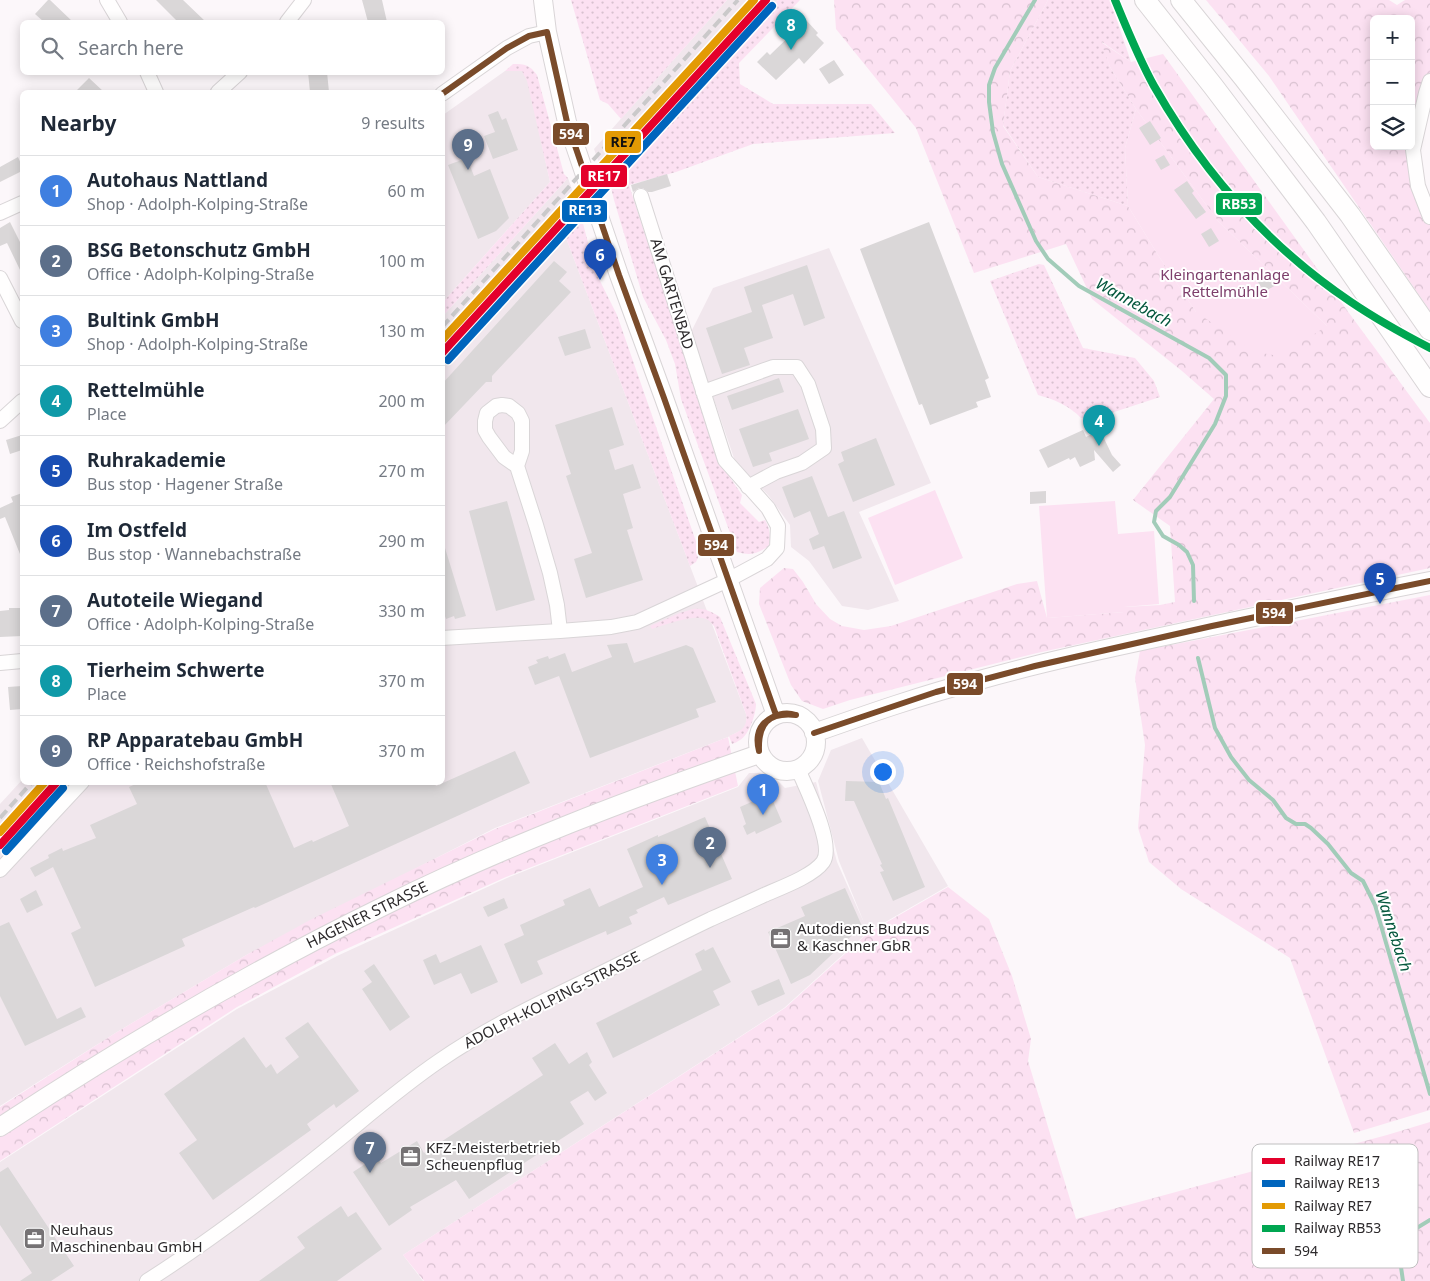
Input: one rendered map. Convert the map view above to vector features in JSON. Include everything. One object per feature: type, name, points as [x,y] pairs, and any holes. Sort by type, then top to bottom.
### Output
[{"type":"highway","points":[[1145,0],[1316,222],[1430,387]]},
{"type":"highway","points":[[1181,0],[1350,215],[1430,330]]},
{"type":"main road","points":[[543,0],[547,32],[567,122],[619,275],[776,715]]},
{"type":"main road","points":[[814,733],[974,681],[1026,668],[1180,632],[1430,581]]},
{"type":"main road","points":[[789,713],[801,717],[810,724],[814,733],[816,741],[815,750],[806,765],[798,769],[780,771],[771,767],[759,754],[758,735],[768,719],[776,715],[789,713]]},
{"type":"main road","name":"HAGENER STRASSE","points":[[0,1127],[104,1060],[179,1015],[281,958],[385,905],[595,813],[759,754]]},
{"type":"street","points":[[289,20],[304,0]]},
{"type":"street","points":[[111,1],[119,20]]},
{"type":"street","points":[[445,92],[507,48],[530,36],[547,32]]},
{"type":"street","points":[[148,75],[155,90]]},
{"type":"street","points":[[220,90],[237,75]]},
{"type":"street","points":[[1430,81],[1413,150],[1418,186],[1430,217]]},
{"type":"street","name":"AM GARTENBAD","points":[[445,638],[560,631],[633,624],[767,560],[777,548],[778,526],[768,508],[748,488],[725,460],[641,196]]},
{"type":"street","points":[[0,213],[20,204]]},
{"type":"street","points":[[0,278],[3,294],[20,317]]},
{"type":"street","points":[[703,392],[773,367],[797,367],[808,384],[823,429],[824,448],[802,463],[776,472],[748,488]]},
{"type":"street","points":[[0,421],[20,403]]},
{"type":"street","points":[[517,466],[550,573],[560,631]]},
{"type":"street","points":[[0,663],[20,662]]},
{"type":"street","name":"ADOLPH-KOLPING-STRASSE","points":[[148,1281],[223,1230],[414,1079],[455,1050],[516,1015],[708,920],[814,871],[825,860],[827,849],[819,819],[798,769]]},
{"type":"street","points":[[0,870],[79,785]]},
{"type":"shaded area","points":[[727,0],[778,0],[609,179],[603,174],[594,149]]},
{"type":"shaded area","points":[[505,71],[522,71],[528,81],[550,182],[445,300],[445,114]]},
{"type":"shaded area","points":[[568,178],[580,212],[563,230],[746,714],[746,726],[728,737],[495,828],[248,954],[117,1032],[0,1106],[0,804],[20,782],[20,785],[445,785],[445,314]]},
{"type":"shaded area","points":[[829,248],[931,483],[859,512],[899,601],[868,610],[842,606],[809,561],[791,547],[790,525],[769,496],[735,461],[691,332],[713,288]]},
{"type":"shaded area","points":[[862,738],[948,886],[868,932],[784,1008],[403,1255],[423,1281],[0,1281],[0,1162],[237,1009],[337,956],[507,878],[738,787],[749,773],[759,773],[779,782],[785,788],[816,782],[837,862],[865,925],[839,861],[818,781],[831,750]]},
{"type":"green space","points":[[571,0],[727,0],[621,119],[608,104],[600,100]]},
{"type":"green space","points":[[778,0],[800,0],[739,63],[740,84],[773,104],[871,104],[895,133],[753,144],[676,172],[629,185],[711,438],[722,466],[742,495],[740,503],[759,522],[765,520],[768,526],[769,546],[757,552],[746,554],[737,552],[681,399],[675,364],[666,340],[643,297],[609,179]]},
{"type":"green space","points":[[834,0],[1048,0],[1010,71],[1003,126],[1038,177],[1128,206],[1196,312],[1327,326],[1218,221],[1136,109],[1110,67],[1101,42],[1131,62],[1163,54],[1430,423],[1430,568],[1037,653],[850,700],[823,709],[802,701],[791,685],[759,604],[760,588],[784,568],[793,569],[816,604],[830,619],[842,626],[864,630],[891,626],[1017,584],[1037,581],[1047,618],[1124,612],[1124,607],[1160,605],[1175,602],[1170,526],[1133,500],[1214,399],[1092,299],[1066,244],[974,273],[916,128],[836,29]]},
{"type":"green space","points":[[1048,0],[1110,0],[1131,62],[1102,42],[1110,67],[1136,109],[1125,148],[1128,206],[1038,177],[1003,125],[1010,71]]},
{"type":"green space","points":[[1206,0],[1389,0],[1397,5],[1405,0],[1430,0],[1430,83],[1415,142],[1415,15],[1370,15],[1370,150],[1413,150],[1412,154],[1430,218],[1430,311],[1269,76]]},
{"type":"green space","points":[[513,64],[521,64],[532,69],[537,75],[564,174],[568,178],[445,314],[445,300],[550,182],[527,81],[522,71],[505,71]]},
{"type":"green space","name":"Kleingartenanlage Rettelmühle","points":[[1136,109],[1218,221],[1327,326],[1279,356],[1255,352],[1196,312],[1128,206],[1125,148]]},
{"type":"green space","points":[[580,212],[596,273],[617,315],[700,553],[696,562],[690,566],[563,230]]},
{"type":"green space","points":[[1039,264],[1044,265],[1083,348],[1135,358],[1154,381],[1160,397],[1102,416],[1081,418],[1061,404],[1038,395],[990,281]]},
{"type":"green space","points":[[935,490],[963,558],[895,585],[868,518]]},
{"type":"green space","points":[[1115,501],[1118,534],[1154,531],[1159,604],[1124,607],[1124,612],[1047,618],[1039,506]]},
{"type":"green space","points":[[1430,595],[1430,1110],[1354,1133],[1290,958],[1181,889],[1149,862],[1138,828],[1145,745],[1135,678],[1140,651]]},
{"type":"green space","points":[[693,609],[707,610],[720,617],[756,704],[755,713],[746,734],[732,744],[729,736],[742,729],[746,723],[746,714],[714,626],[709,620],[696,618],[680,620],[652,629],[650,626]]},
{"type":"green space","points":[[728,737],[738,786],[506,877],[335,954],[237,1007],[0,1161],[0,1107],[117,1032],[248,954],[310,920],[495,829]]},
{"type":"green space","points":[[948,887],[989,919],[1012,976],[1031,1039],[1028,1061],[1076,1219],[1252,1171],[1252,1268],[1418,1268],[1418,1144],[1354,1144],[1430,1122],[1430,1281],[424,1281],[403,1255],[785,1008],[868,933]]},
{"type":"building","points":[[50,0],[71,20],[42,20],[35,14]]},
{"type":"building","points":[[156,0],[183,0],[204,20],[176,20]]},
{"type":"building","points":[[362,0],[382,0],[387,20],[367,20]]},
{"type":"building","points":[[806,20],[824,43],[804,64],[799,58],[776,80],[757,62],[767,52],[770,55]]},
{"type":"building","points":[[834,60],[844,75],[829,84],[819,69]]},
{"type":"building","points":[[308,75],[327,75],[329,90],[310,90]]},
{"type":"building","points":[[89,78],[102,90],[77,90]]},
{"type":"building","points":[[498,111],[502,120],[506,118],[518,150],[493,159],[484,136],[495,132],[488,115]]},
{"type":"building","points":[[1150,121],[1161,138],[1150,145],[1139,128]]},
{"type":"building","points":[[1164,155],[1170,165],[1161,170],[1155,160]]},
{"type":"building","points":[[18,157],[20,162],[20,172],[0,182],[0,167]]},
{"type":"building","points":[[467,158],[474,176],[490,169],[509,218],[496,231],[478,239],[448,165]]},
{"type":"building","points":[[667,174],[671,186],[652,192],[639,188],[633,192],[631,185]]},
{"type":"building","points":[[1187,181],[1194,191],[1192,193],[1206,212],[1196,219],[1174,190]]},
{"type":"building","points":[[10,222],[20,242],[20,270],[7,243],[0,246],[0,228]]},
{"type":"building","points":[[929,222],[989,378],[985,380],[991,397],[976,402],[978,407],[930,425],[922,404],[919,405],[860,249]]},
{"type":"building","points":[[1211,228],[1219,241],[1209,247],[1201,234]]},
{"type":"building","points":[[554,261],[567,272],[559,281],[571,292],[492,376],[492,382],[486,382],[445,425],[445,381]]},
{"type":"building","points":[[807,265],[825,318],[804,326],[793,294],[762,305],[773,338],[744,348],[750,365],[722,374],[706,328],[752,312],[744,287]]},
{"type":"building","points":[[1270,275],[1276,285],[1264,292],[1258,282]]},
{"type":"building","points":[[585,329],[591,348],[565,356],[558,337]]},
{"type":"building","points":[[779,378],[784,392],[732,410],[727,396]]},
{"type":"building","points":[[612,407],[624,445],[609,450],[615,470],[633,464],[641,488],[623,494],[633,528],[627,530],[643,580],[586,598],[574,559],[592,553],[566,476],[571,474],[555,425]]},
{"type":"building","points":[[798,409],[809,439],[769,453],[772,461],[753,467],[739,429]]},
{"type":"building","points":[[1083,430],[1086,437],[1100,430],[1112,455],[1121,465],[1113,472],[1094,450],[1095,460],[1080,467],[1075,457],[1048,468],[1039,450]]},
{"type":"building","points":[[20,436],[20,451],[10,454],[6,440]]},
{"type":"building","points":[[876,438],[895,485],[853,502],[838,464],[844,461],[841,452]]},
{"type":"building","points":[[812,476],[828,517],[844,511],[862,558],[833,569],[824,546],[813,550],[809,539],[819,534],[810,511],[794,518],[782,487]]},
{"type":"building","points":[[1046,491],[1046,503],[1030,504],[1030,492]]},
{"type":"building","points":[[20,494],[20,554],[5,517],[0,519],[0,508],[13,502],[11,497]]},
{"type":"building","points":[[507,501],[535,600],[496,611],[469,511]]},
{"type":"building","points":[[445,548],[466,616],[455,619],[454,616],[446,619]]},
{"type":"building","points":[[9,608],[20,608],[20,636],[0,637],[0,611],[9,610]]},
{"type":"building","points":[[627,643],[634,663],[686,645],[693,648],[716,702],[696,709],[699,717],[590,758],[559,676],[535,685],[528,667],[538,663],[536,660],[548,656],[549,659],[565,653],[572,672],[612,657],[607,645]]},
{"type":"building","points":[[20,686],[20,709],[10,710],[8,687]]},
{"type":"building","points":[[515,751],[530,783],[255,908],[182,939],[185,946],[95,987],[71,933],[81,928],[53,867],[35,877],[30,868],[49,858],[48,855],[62,848],[63,851],[96,838],[90,825],[137,804],[129,787],[133,785],[266,785],[294,848],[349,826],[331,785],[436,786],[445,785],[445,782]]},
{"type":"building","points":[[846,781],[879,782],[886,799],[888,798],[925,887],[893,901],[880,872],[884,871],[880,865],[882,864],[854,801],[845,801]]},
{"type":"building","points":[[770,794],[782,822],[756,834],[755,831],[747,835],[743,826],[746,824],[740,807]]},
{"type":"building","points":[[705,817],[732,879],[668,905],[664,897],[636,910],[638,913],[629,917],[632,924],[607,935],[606,931],[537,961],[543,974],[521,984],[504,944],[524,935],[520,925],[565,905],[563,900],[590,888],[599,907],[643,887],[627,849]]},
{"type":"building","points":[[845,888],[862,926],[810,975],[791,984],[768,932],[805,916],[801,907]]},
{"type":"building","points":[[36,890],[43,905],[27,913],[20,899]]},
{"type":"building","points":[[504,898],[508,908],[488,917],[483,907]]},
{"type":"building","points":[[9,922],[57,1019],[81,1007],[86,1017],[25,1046],[0,996],[0,926]]},
{"type":"building","points":[[481,945],[498,982],[471,994],[461,973],[434,985],[423,960],[436,954],[440,963]]},
{"type":"building","points":[[713,947],[731,982],[713,991],[720,1005],[613,1058],[596,1023],[702,970],[695,954]]},
{"type":"building","points":[[374,964],[410,1017],[390,1031],[362,989],[372,982],[364,971]]},
{"type":"building","points":[[779,979],[785,994],[758,1006],[751,991]]},
{"type":"building","points":[[308,1022],[359,1091],[336,1108],[334,1104],[307,1124],[311,1130],[213,1200],[179,1153],[197,1140],[164,1094],[244,1037],[266,1068],[271,1064],[277,1074],[299,1057],[285,1038]]},
{"type":"building","points":[[555,1043],[569,1064],[587,1052],[592,1062],[589,1065],[607,1093],[595,1101],[588,1091],[570,1102],[584,1124],[469,1199],[456,1180],[410,1207],[412,1210],[389,1226],[353,1172],[376,1157],[381,1163],[417,1141],[424,1153],[543,1075],[532,1058]]},
{"type":"building","points":[[8,1167],[74,1266],[51,1281],[20,1281],[32,1273],[0,1225],[0,1172]]},
{"type":"building","points":[[341,1206],[348,1217],[356,1212],[382,1249],[337,1281],[259,1281],[305,1248],[297,1237]]},
{"type":"waterway","name":"Wannebach","points":[[1035,0],[995,68],[989,85],[989,102],[993,132],[1002,164],[1036,241],[1048,259],[1079,286],[1209,358],[1226,375],[1226,396],[1215,424],[1170,497],[1156,511],[1154,522],[1163,536],[1187,552],[1193,565],[1194,601]]},
{"type":"waterway","name":"Wannebach","points":[[1198,658],[1215,728],[1231,757],[1249,780],[1273,800],[1286,818],[1296,824],[1305,824],[1311,828],[1328,844],[1351,873],[1363,881],[1375,905],[1430,1094]]},
{"type":"waterway","name":"Wannebach","points":[[1418,1227],[1430,1220]]},
{"type":"waterway","name":"Wannebach","points":[[1401,1268],[1403,1281]]},
{"type":"railway","points":[[445,324],[738,0]]},
{"type":"railway","points":[[0,818],[29,785]]},
{"type":"rail line","name":"RE7","points":[[445,337],[754,0]]},
{"type":"rail line","name":"RE17","points":[[445,350],[766,0]]},
{"type":"rail line","name":"RB53","points":[[1115,0],[1143,65],[1173,118],[1216,178],[1240,206],[1293,257],[1321,280],[1370,314],[1430,348]]},
{"type":"rail line","name":"RE13","points":[[448,360],[772,6]]},
{"type":"rail line","name":"RE7","points":[[0,832],[42,785]]},
{"type":"rail line","name":"RE17","points":[[0,845],[54,785]]},
{"type":"rail line","name":"RE13","points":[[6,851],[63,788]]},
{"type":"transit line","name":"594","points":[[547,32],[567,122],[619,275],[776,715]]},
{"type":"transit line","name":"594","points":[[445,92],[507,48],[529,36],[547,32]]},
{"type":"transit line","name":"594","points":[[814,733],[936,692],[1035,666],[1212,626],[1430,581]]},
{"type":"transit line","name":"594","points":[[759,751],[758,735],[767,720],[778,715],[796,715]]},
{"type":"transit line","name":"594","points":[[759,751],[760,734],[767,722],[778,716],[796,715]]},
{"type":"place","name":"Tierheim Schwerte","points":[[791,50]]},
{"type":"place","name":"RP Apparatebau GmbH","points":[[468,170]]},
{"type":"place","name":"Im Ostfeld","points":[[600,280]]},
{"type":"place","name":"Rettelmühle","points":[[1099,446]]},
{"type":"place","name":"Ruhrakademie","points":[[1380,604]]},
{"type":"place","name":"Autohaus Nattland","points":[[763,815]]},
{"type":"place","name":"BSG Betonschutz GmbH","points":[[710,868]]},
{"type":"place","name":"Bultink GmbH","points":[[662,885]]},
{"type":"place","name":"Autodienst Budzus & Kaschner GbR","points":[[781,938]]},
{"type":"place","name":"KFZ-Meisterbetrieb Scheuenpflug","points":[[410,1157]]},
{"type":"place","name":"Autoteile Wiegand","points":[[370,1173]]},
{"type":"place","name":"Neuhaus Maschinenbau GmbH","points":[[34,1239]]}]
